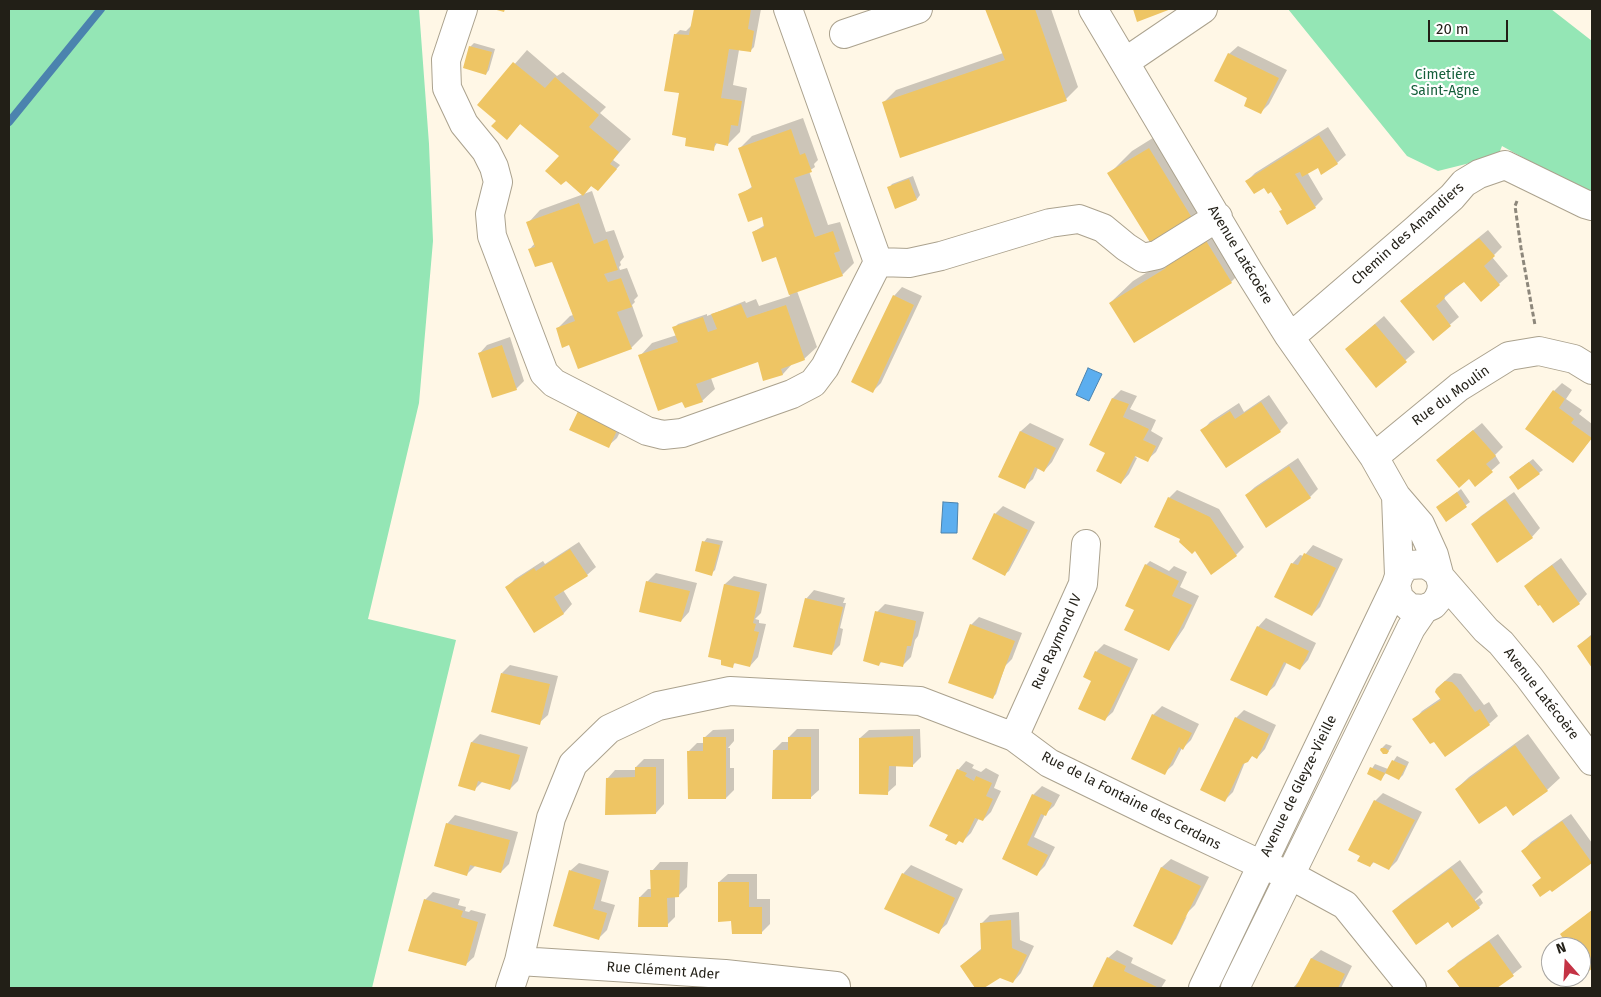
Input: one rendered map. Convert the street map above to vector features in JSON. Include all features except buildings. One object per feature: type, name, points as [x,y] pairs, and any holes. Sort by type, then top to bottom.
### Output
[{"type":"street","points":[[463,9],[446,60],[447,88],[464,124],[486,152],[494,167],[498,182],[490,214],[492,236],[544,373],[554,383],[647,431],[662,435],[682,433],[792,394],[813,383],[825,367],[878,262],[788,9]]},
{"type":"street","points":[[844,34],[918,9]]},
{"type":"street","name":"Avenue Latécoère","points":[[1093,9],[1289,336],[1374,457],[1396,496],[1420,524],[1434,555],[1442,585],[1438,599],[1433,605],[1425,609],[1417,610],[1404,604],[1399,598],[1396,496]]},
{"type":"street","points":[[1125,62],[1204,9]]},
{"type":"street","name":"Chemin des Amandiers","points":[[1289,336],[1301,328],[1452,197],[1476,168],[1505,164],[1592,206]]},
{"type":"street","points":[[878,262],[909,263],[933,258],[1050,223],[1079,219],[1103,228],[1126,247],[1144,258],[1158,255],[1218,218]]},
{"type":"street","name":"Rue du Moulin","points":[[1374,457],[1459,387],[1509,356],[1539,351],[1574,359],[1592,370]]},
{"type":"street","name":"Rue Raymond IV","points":[[1014,737],[1083,584],[1086,544]]},
{"type":"street","name":"Avenue Latécoère","points":[[1397,580],[1403,570],[1410,565],[1425,564],[1432,568],[1486,630],[1501,643],[1592,761]]},
{"type":"street","name":"Avenue de Gleyze-Vieille","points":[[1203,988],[1397,580]]},
{"type":"street","points":[[1235,988],[1411,628],[1425,609]]},
{"type":"street","name":"Avenue Latécoère","points":[[1425,609],[1464,620],[1486,630]]},
{"type":"street","name":"Rue de la Fontaine des Cerdans","points":[[510,988],[519,961],[551,818],[573,764],[609,729],[658,706],[730,691],[920,701],[1014,737],[1050,763],[1162,818],[1262,865],[1290,876],[1345,905],[1412,988]]},
{"type":"street","name":"Rue Clément Ader","points":[[519,961],[725,974],[836,986]]},
{"type":"path","points":[[1526,174],[1515,206],[1539,351]]},
{"type":"green space","points":[[9,9],[419,9],[429,144],[433,241],[419,403],[368,619],[456,640],[372,988],[9,988]]},
{"type":"green space","name":"Cimetière Saint-Agne","points":[[1288,9],[1551,9],[1592,41],[1592,192],[1587,193],[1502,146],[1498,156],[1438,171],[1407,156]]},
{"type":"water","points":[[1088,368],[1102,374],[1089,401],[1076,395]]},
{"type":"water","points":[[943,502],[958,503],[957,533],[941,533]]},
{"type":"waterway","points":[[9,122],[101,9]]}]
